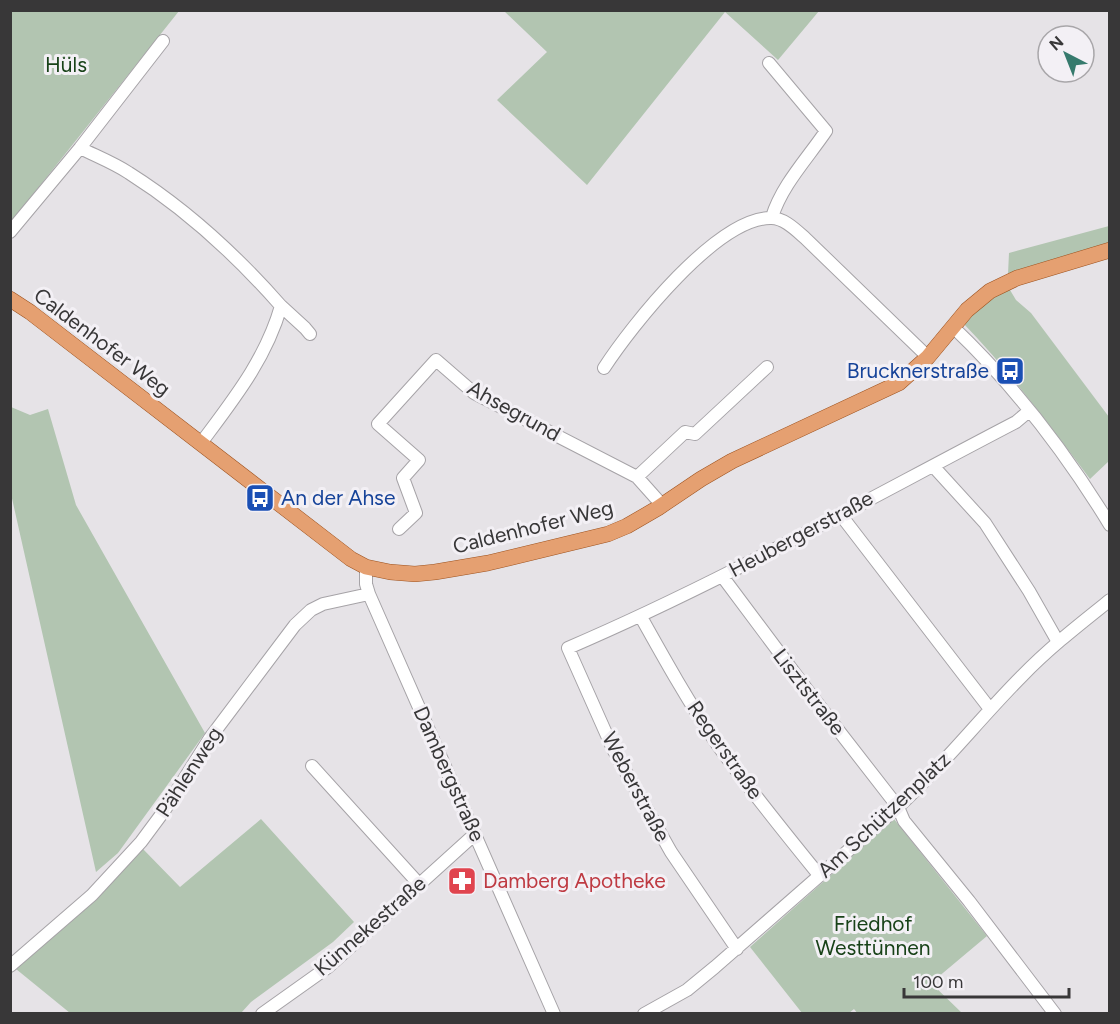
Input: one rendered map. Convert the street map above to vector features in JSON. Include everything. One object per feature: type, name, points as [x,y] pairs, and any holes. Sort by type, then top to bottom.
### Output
[{"type":"main road","name":"Caldenhofer Weg","points":[[10,299],[201,443],[336,549],[366,567],[415,574],[488,563],[608,534],[627,526],[732,461],[891,388],[916,370],[979,299],[1003,284],[1110,250]]},
{"type":"street","points":[[10,232],[80,148],[163,41]]},
{"type":"street","points":[[769,63],[826,131],[787,185],[772,217]]},
{"type":"street","points":[[80,148],[128,172],[184,213],[255,276],[310,334]]},
{"type":"street","points":[[604,368],[621,342],[662,294],[716,241],[750,222],[772,217],[785,223],[805,238],[928,357]]},
{"type":"street","points":[[201,443],[266,348],[281,306]]},
{"type":"street","points":[[953,327],[987,359],[1029,411],[1084,483],[1110,525]]},
{"type":"street","name":"Ahsegrund","points":[[399,529],[416,513],[403,478],[419,460],[378,424],[436,360],[474,393],[637,477],[662,505]]},
{"type":"street","points":[[637,477],[685,432],[695,434],[766,367]]},
{"type":"street","name":"Heubergerstraße","points":[[568,648],[641,617],[722,576],[1016,422],[1029,411]]},
{"type":"street","points":[[933,466],[985,523],[1029,591],[1058,642]]},
{"type":"street","points":[[840,514],[990,709]]},
{"type":"street","name":"Dambergstraße","points":[[366,567],[366,584],[369,594],[554,1014]]},
{"type":"street","name":"Lisztstraße","points":[[722,576],[898,807],[904,821],[969,901],[1054,1014]]},
{"type":"street","name":"Pählenweg","points":[[10,966],[92,895],[141,842],[164,812],[222,721],[295,624],[311,609],[323,604],[369,594]]},
{"type":"street","name":"Am Schützenplatz","points":[[644,1014],[687,990],[898,807],[920,787],[990,709],[1058,642],[1110,600]]},
{"type":"street","name":"Regerstraße","points":[[641,617],[716,742],[819,875]]},
{"type":"street","name":"Weberstraße","points":[[568,648],[613,749],[671,852],[737,949]]},
{"type":"street","points":[[312,766],[419,884]]},
{"type":"street","name":"Künnekestraße","points":[[262,1014],[328,967],[475,834]]},
{"type":"green space","name":"Hüls","points":[[11,11],[179,11],[11,222]]},
{"type":"green space","points":[[504,11],[819,11],[778,60],[725,12],[587,185],[497,100],[547,52]]},
{"type":"green space","points":[[1109,226],[1109,245],[1008,274],[1009,253]]},
{"type":"green space","points":[[1007,285],[1016,300],[1031,313],[1109,417],[1109,461],[1090,479],[1013,379],[963,323]]},
{"type":"green space","points":[[11,407],[30,415],[48,409],[76,505],[205,733],[118,853],[96,872],[11,494]]},
{"type":"green space","points":[[261,819],[354,922],[333,942],[251,1002],[241,1013],[70,1013],[16,969],[142,848],[180,887]]},
{"type":"green space","name":"Friedhof Westtünnen","points":[[894,819],[987,936],[931,983],[962,1013],[858,1014],[854,1009],[849,1013],[802,1013],[750,947]]},
{"type":"place","name":"Brucknerstraße","points":[[1010,371]]},
{"type":"place","name":"An der Ahse","points":[[260,498]]},
{"type":"place","name":"Damberg Apotheke","points":[[462,881]]}]
